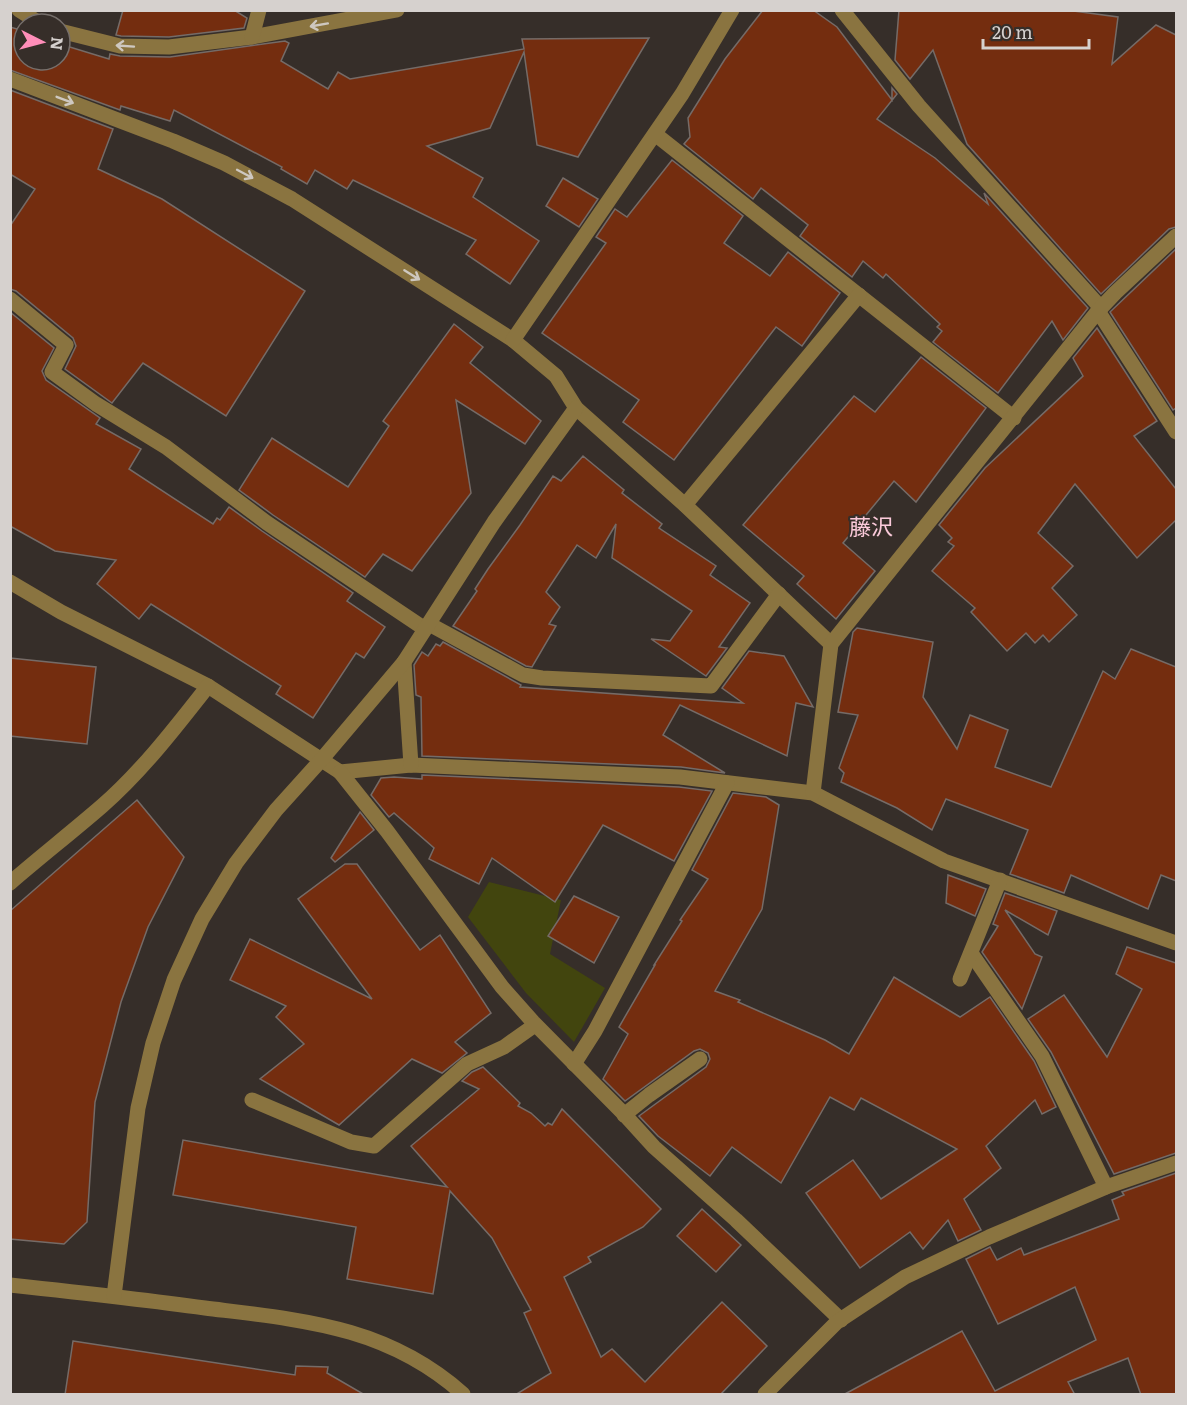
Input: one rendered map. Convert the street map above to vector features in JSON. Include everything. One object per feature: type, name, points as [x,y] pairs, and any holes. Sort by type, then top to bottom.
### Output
[{"type":"street","points":[[252,37],[259,10]]},
{"type":"street","points":[[72,34],[120,46],[169,47],[252,37],[397,10]]},
{"type":"street","points":[[513,340],[656,134],[732,10]]},
{"type":"street","points":[[842,10],[919,106],[1100,310],[1176,428]]},
{"type":"street","points":[[10,79],[173,141],[224,163],[292,199],[513,340],[556,376],[576,408],[685,506],[831,644]]},
{"type":"street","points":[[656,134],[1014,418]]},
{"type":"street","points":[[813,793],[831,644],[1100,310],[1176,236]]},
{"type":"street","points":[[685,506],[859,296]]},
{"type":"street","points":[[10,299],[66,345],[52,372],[96,404],[166,447],[267,523],[427,626],[523,675],[542,678],[711,686],[779,594]]},
{"type":"street","points":[[114,1296],[138,1108],[153,1043],[174,980],[202,919],[236,863],[276,810],[404,662],[494,522],[576,408]]},
{"type":"street","points":[[10,582],[62,612],[208,686],[340,772],[387,831],[502,987],[535,1025],[654,1148],[745,1228],[841,1320]]},
{"type":"street","points":[[404,662],[411,765]]},
{"type":"street","points":[[10,883],[103,805],[176,727],[208,686]]},
{"type":"street","points":[[340,772],[411,765],[680,777],[813,793],[944,861],[1176,943]]},
{"type":"street","points":[[574,1064],[595,1031],[727,783]]},
{"type":"street","points":[[960,979],[1000,880]]},
{"type":"street","points":[[971,953],[1042,1056],[1106,1187]]},
{"type":"street","points":[[252,1100],[351,1142],[374,1146],[467,1064],[504,1047],[535,1025]]},
{"type":"street","points":[[624,1115],[700,1059]]},
{"type":"street","points":[[765,1395],[841,1320],[905,1277],[989,1237],[1106,1187],[1176,1162]]},
{"type":"street","points":[[10,1285],[306,1321],[357,1333],[409,1355],[445,1378],[463,1395]]},
{"type":"shaded area","points":[[489,882],[561,900],[550,954],[605,988],[574,1042],[526,993],[468,917]]},
{"type":"building","points":[[123,10],[234,10],[247,18],[244,28],[169,37],[121,36],[116,35]]},
{"type":"building","points":[[763,10],[813,10],[837,27],[892,100],[892,88],[897,94],[877,119],[935,158],[988,204],[984,193],[1088,308],[1063,340],[1052,321],[998,393],[933,342],[942,331],[937,327],[940,324],[886,274],[883,278],[863,261],[852,277],[800,236],[808,225],[761,188],[753,199],[684,144],[690,137],[688,118],[725,59]]},
{"type":"building","points":[[899,10],[1066,10],[1118,17],[1112,64],[1156,25],[1176,35],[1176,227],[1169,229],[1101,294],[967,144],[933,50],[910,79],[895,60]]},
{"type":"building","points":[[10,27],[12,28],[12,71],[10,70]]},
{"type":"building","points":[[649,38],[578,157],[537,145],[524,52],[490,128],[427,146],[483,178],[473,197],[539,241],[510,284],[466,254],[476,240],[353,180],[347,189],[315,170],[307,184],[281,169],[282,167],[174,110],[170,121],[121,106],[120,110],[16,72],[72,72],[72,48],[109,59],[110,54],[170,57],[285,41],[289,43],[281,61],[328,89],[338,72],[350,79],[524,49],[522,39]]},
{"type":"building","points":[[10,90],[113,129],[98,169],[162,199],[305,291],[226,416],[143,363],[112,403],[65,369],[76,346],[73,338],[16,291],[10,289],[10,226],[35,189],[10,174]]},
{"type":"building","points":[[672,160],[743,216],[724,243],[770,276],[788,252],[840,293],[802,346],[776,327],[674,460],[623,422],[639,400],[542,333],[606,243],[596,237],[615,209],[627,217]]},
{"type":"building","points":[[563,178],[598,199],[579,227],[546,206]]},
{"type":"building","points":[[1176,249],[1176,408],[1173,410],[1110,312]]},
{"type":"building","points":[[10,312],[54,348],[42,371],[46,380],[100,418],[96,424],[141,449],[129,469],[213,524],[217,518],[220,520],[229,507],[353,593],[347,601],[385,627],[364,658],[356,653],[313,718],[276,694],[281,686],[151,604],[139,619],[97,584],[116,560],[55,551],[10,526]]},
{"type":"building","points":[[454,324],[483,347],[470,363],[541,421],[525,444],[456,400],[471,493],[412,571],[383,554],[365,577],[239,490],[272,438],[348,487],[389,426],[383,421]]},
{"type":"building","points":[[1097,328],[1157,421],[1134,436],[1176,489],[1176,520],[1137,558],[1075,484],[1038,533],[1073,566],[1052,588],[1077,615],[1049,642],[1043,635],[1035,643],[1026,633],[1007,651],[971,612],[975,608],[932,571],[954,546],[948,542],[952,538],[939,525],[985,468],[1083,376],[1073,358]]},
{"type":"building","points":[[921,357],[986,408],[916,502],[894,481],[843,543],[875,571],[836,619],[797,584],[804,576],[743,525],[854,396],[875,412]]},
{"type":"building","points":[[583,456],[624,490],[622,493],[662,524],[659,528],[716,566],[710,575],[750,603],[719,647],[727,648],[706,676],[651,639],[670,641],[692,611],[612,558],[616,524],[596,558],[577,545],[546,592],[560,607],[549,624],[556,626],[532,667],[526,666],[453,626],[477,591],[475,589],[488,569],[553,476],[561,481]]},
{"type":"building","points":[[857,628],[933,642],[923,697],[957,749],[970,715],[1008,730],[995,767],[1051,787],[1103,671],[1115,679],[1131,649],[1176,667],[1176,881],[1161,875],[1148,909],[1071,875],[1064,893],[1010,874],[1028,830],[946,799],[932,830],[897,808],[841,782],[844,773],[839,768],[858,715],[838,712],[853,632]]},
{"type":"building","points":[[443,642],[521,685],[520,687],[743,703],[722,688],[749,651],[784,656],[813,707],[796,703],[787,756],[680,705],[663,735],[725,773],[681,767],[422,756],[421,697],[416,695],[414,665],[422,652],[428,656],[436,644],[440,646]]},
{"type":"building","points":[[10,658],[96,667],[87,744],[10,736]]},
{"type":"building","points":[[422,775],[679,787],[712,791],[674,861],[603,825],[555,902],[492,858],[479,884],[429,859],[434,848],[394,813],[389,817],[371,795],[381,778],[422,779]]},
{"type":"building","points":[[733,793],[766,797],[779,805],[762,909],[715,991],[740,1000],[738,1002],[825,1040],[849,1054],[894,977],[960,1017],[990,997],[1034,1061],[1056,1107],[1042,1114],[1035,1100],[986,1146],[1001,1168],[964,1199],[981,1230],[958,1241],[948,1220],[923,1249],[910,1232],[860,1268],[806,1193],[853,1160],[881,1199],[957,1149],[861,1098],[854,1110],[830,1097],[781,1183],[732,1147],[710,1176],[658,1136],[639,1116],[706,1067],[710,1059],[708,1053],[700,1049],[694,1051],[625,1101],[603,1079],[628,1034],[619,1027],[682,921],[680,920],[708,879],[692,870]]},
{"type":"building","points":[[137,800],[184,857],[148,927],[121,1002],[95,1102],[87,1222],[64,1244],[10,1239],[10,911]]},
{"type":"building","points":[[360,812],[374,830],[335,862],[331,858]]},
{"type":"building","points":[[345,864],[357,864],[420,950],[440,935],[491,1013],[455,1042],[467,1053],[442,1073],[412,1059],[339,1125],[260,1079],[304,1044],[276,1017],[286,1006],[230,980],[250,939],[372,999],[298,899]]},
{"type":"building","points":[[948,875],[986,889],[975,916],[946,903]]},
{"type":"building","points":[[1005,893],[1057,911],[1048,935],[1005,910],[1035,954],[1042,957],[1022,1009],[982,952],[998,926],[993,924]]},
{"type":"building","points":[[574,896],[619,917],[594,963],[548,936]]},
{"type":"building","points":[[1127,947],[1176,963],[1176,1153],[1114,1174],[1051,1052],[1028,1019],[1064,995],[1107,1057],[1142,989],[1116,974]]},
{"type":"building","points":[[483,1067],[520,1103],[518,1106],[531,1113],[545,1126],[548,1123],[552,1125],[562,1109],[661,1209],[643,1227],[588,1257],[591,1262],[564,1277],[601,1357],[612,1349],[645,1382],[722,1302],[767,1346],[720,1395],[515,1395],[551,1373],[524,1313],[531,1310],[492,1238],[450,1191],[433,1294],[347,1279],[356,1227],[173,1195],[183,1140],[447,1187],[411,1146],[479,1089],[462,1081],[472,1072]]},
{"type":"building","points":[[1176,1173],[1176,1395],[1141,1395],[1128,1358],[1068,1382],[1075,1395],[843,1395],[962,1331],[995,1391],[1096,1340],[1075,1287],[998,1324],[966,1259],[990,1247],[997,1260],[1021,1248],[1024,1255],[1119,1219],[1112,1200],[1124,1195],[1122,1192]]},
{"type":"building","points":[[702,1209],[741,1245],[716,1272],[677,1236]]},
{"type":"building","points":[[73,1341],[295,1375],[296,1366],[328,1367],[327,1373],[365,1395],[65,1395]]},
{"type":"district","name":"藤沢","points":[[871,525]]}]
